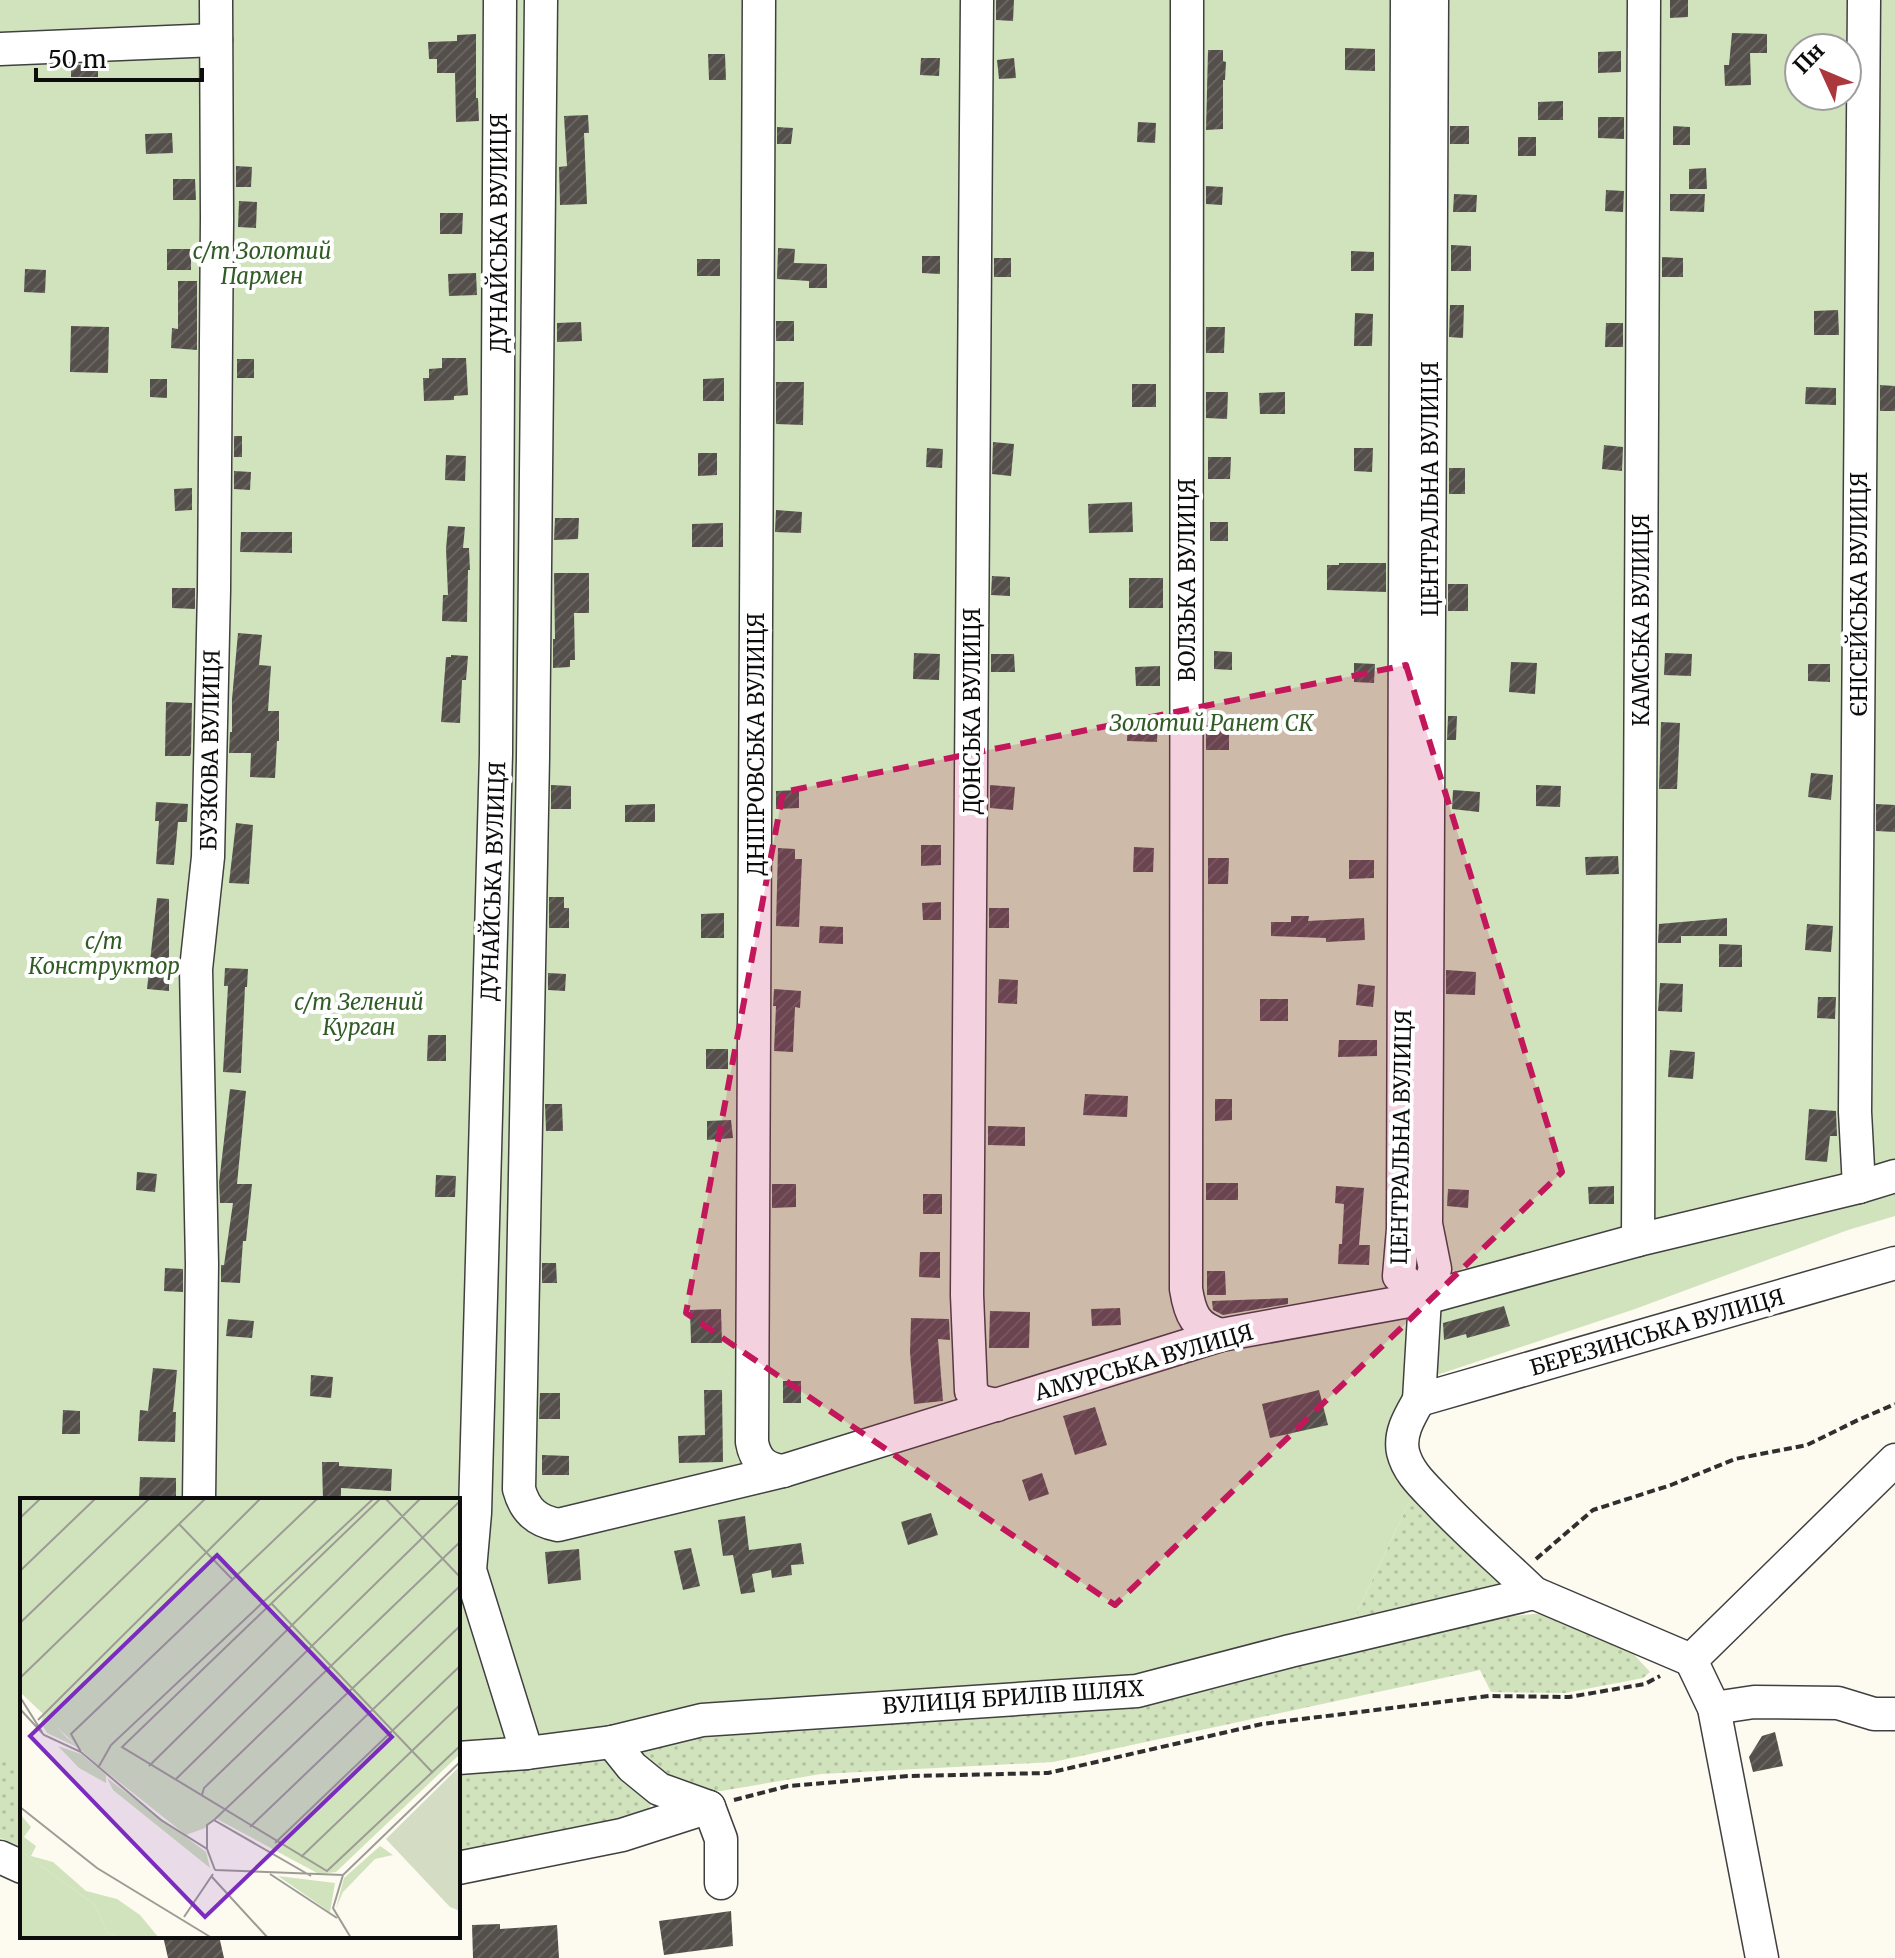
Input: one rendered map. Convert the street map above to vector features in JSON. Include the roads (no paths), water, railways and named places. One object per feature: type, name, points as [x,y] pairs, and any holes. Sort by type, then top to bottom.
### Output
[{"type":"street","name":"БУЗКОВА ВУЛИЦЯ","points":[[199,1498],[202,1264],[196,969],[208,857],[213,619],[216,0]]},
{"type":"street","name":"ДУНАЙСЬКА ВУЛИЦЯ","points":[[500,0],[496,754],[475,1513],[470,1570],[527,1753]]},
{"type":"street","name":"ДУНАЙСЬКА ВУЛИЦЯ","points":[[537,1518],[528,1510],[519,1489],[533,757],[541,0]]},
{"type":"street","name":"ДНІПРОВСЬКА ВУЛИЦЯ","points":[[759,0],[752,1442],[758,1460],[773,1470],[783,1471]]},
{"type":"street","name":"ДОНСЬКА ВУЛИЦЯ","points":[[977,0],[967,1295],[971,1391],[979,1401],[997,1405]]},
{"type":"street","name":"ВОЛЗЬКА ВУЛИЦЯ","points":[[1187,0],[1186,1289],[1196,1321],[1207,1331],[1221,1335]]},
{"type":"street","name":"ЦЕНТРАЛЬНА ВУЛИЦЯ","points":[[1407,0],[1403,1229],[1399,1276],[1425,1298],[1435,1269],[1426,1224],[1432,0]]},
{"type":"street","name":"КАМСЬКА ВУЛИЦЯ","points":[[1638,1240],[1644,0]]},
{"type":"street","name":"ЄНІСЕЙСЬКА ВУЛИЦЯ","points":[[1859,1187],[1855,1112],[1864,0]]},
{"type":"street","points":[[0,49],[216,40]]},
{"type":"street","name":"АМУРСЬКА ВУЛИЦЯ","points":[[537,1518],[558,1525],[783,1471],[1221,1335],[1425,1298],[1638,1240],[1895,1176]]},
{"type":"street","name":"БЕРЕЗИНСЬКА ВУЛИЦЯ","points":[[1419,1400],[1895,1263]]},
{"type":"street","points":[[1425,1298],[1419,1400],[1403,1433],[1407,1465],[1465,1530],[1525,1585],[1691,1660],[1714,1708],[1762,1958]]},
{"type":"street","points":[[1691,1660],[1895,1460]]},
{"type":"street","name":"ВУЛИЦЯ БРИЛІВ ШЛЯХ","points":[[460,1758],[612,1742],[702,1720],[1137,1691],[1525,1585]]},
{"type":"street","points":[[1714,1708],[1754,1702],[1838,1703],[1874,1714],[1895,1714]]},
{"type":"street","points":[[612,1742],[632,1767],[659,1789],[709,1807],[721,1839],[721,1883]]},
{"type":"street","points":[[460,1868],[622,1835],[709,1807]]},
{"type":"street","points":[[0,1857],[20,1866]]},
{"type":"street","points":[[0,1878],[20,1876]]},
{"type":"park label","name":"с/т Золотий Пармен","points":[[262,264]]},
{"type":"park label","name":"Золотий Ранет СК","points":[[1211,723]]},
{"type":"park label","name":"с/т Конструктор","points":[[104,954]]},
{"type":"park label","name":"с/т Зелений Курган","points":[[359,1014]]}]
